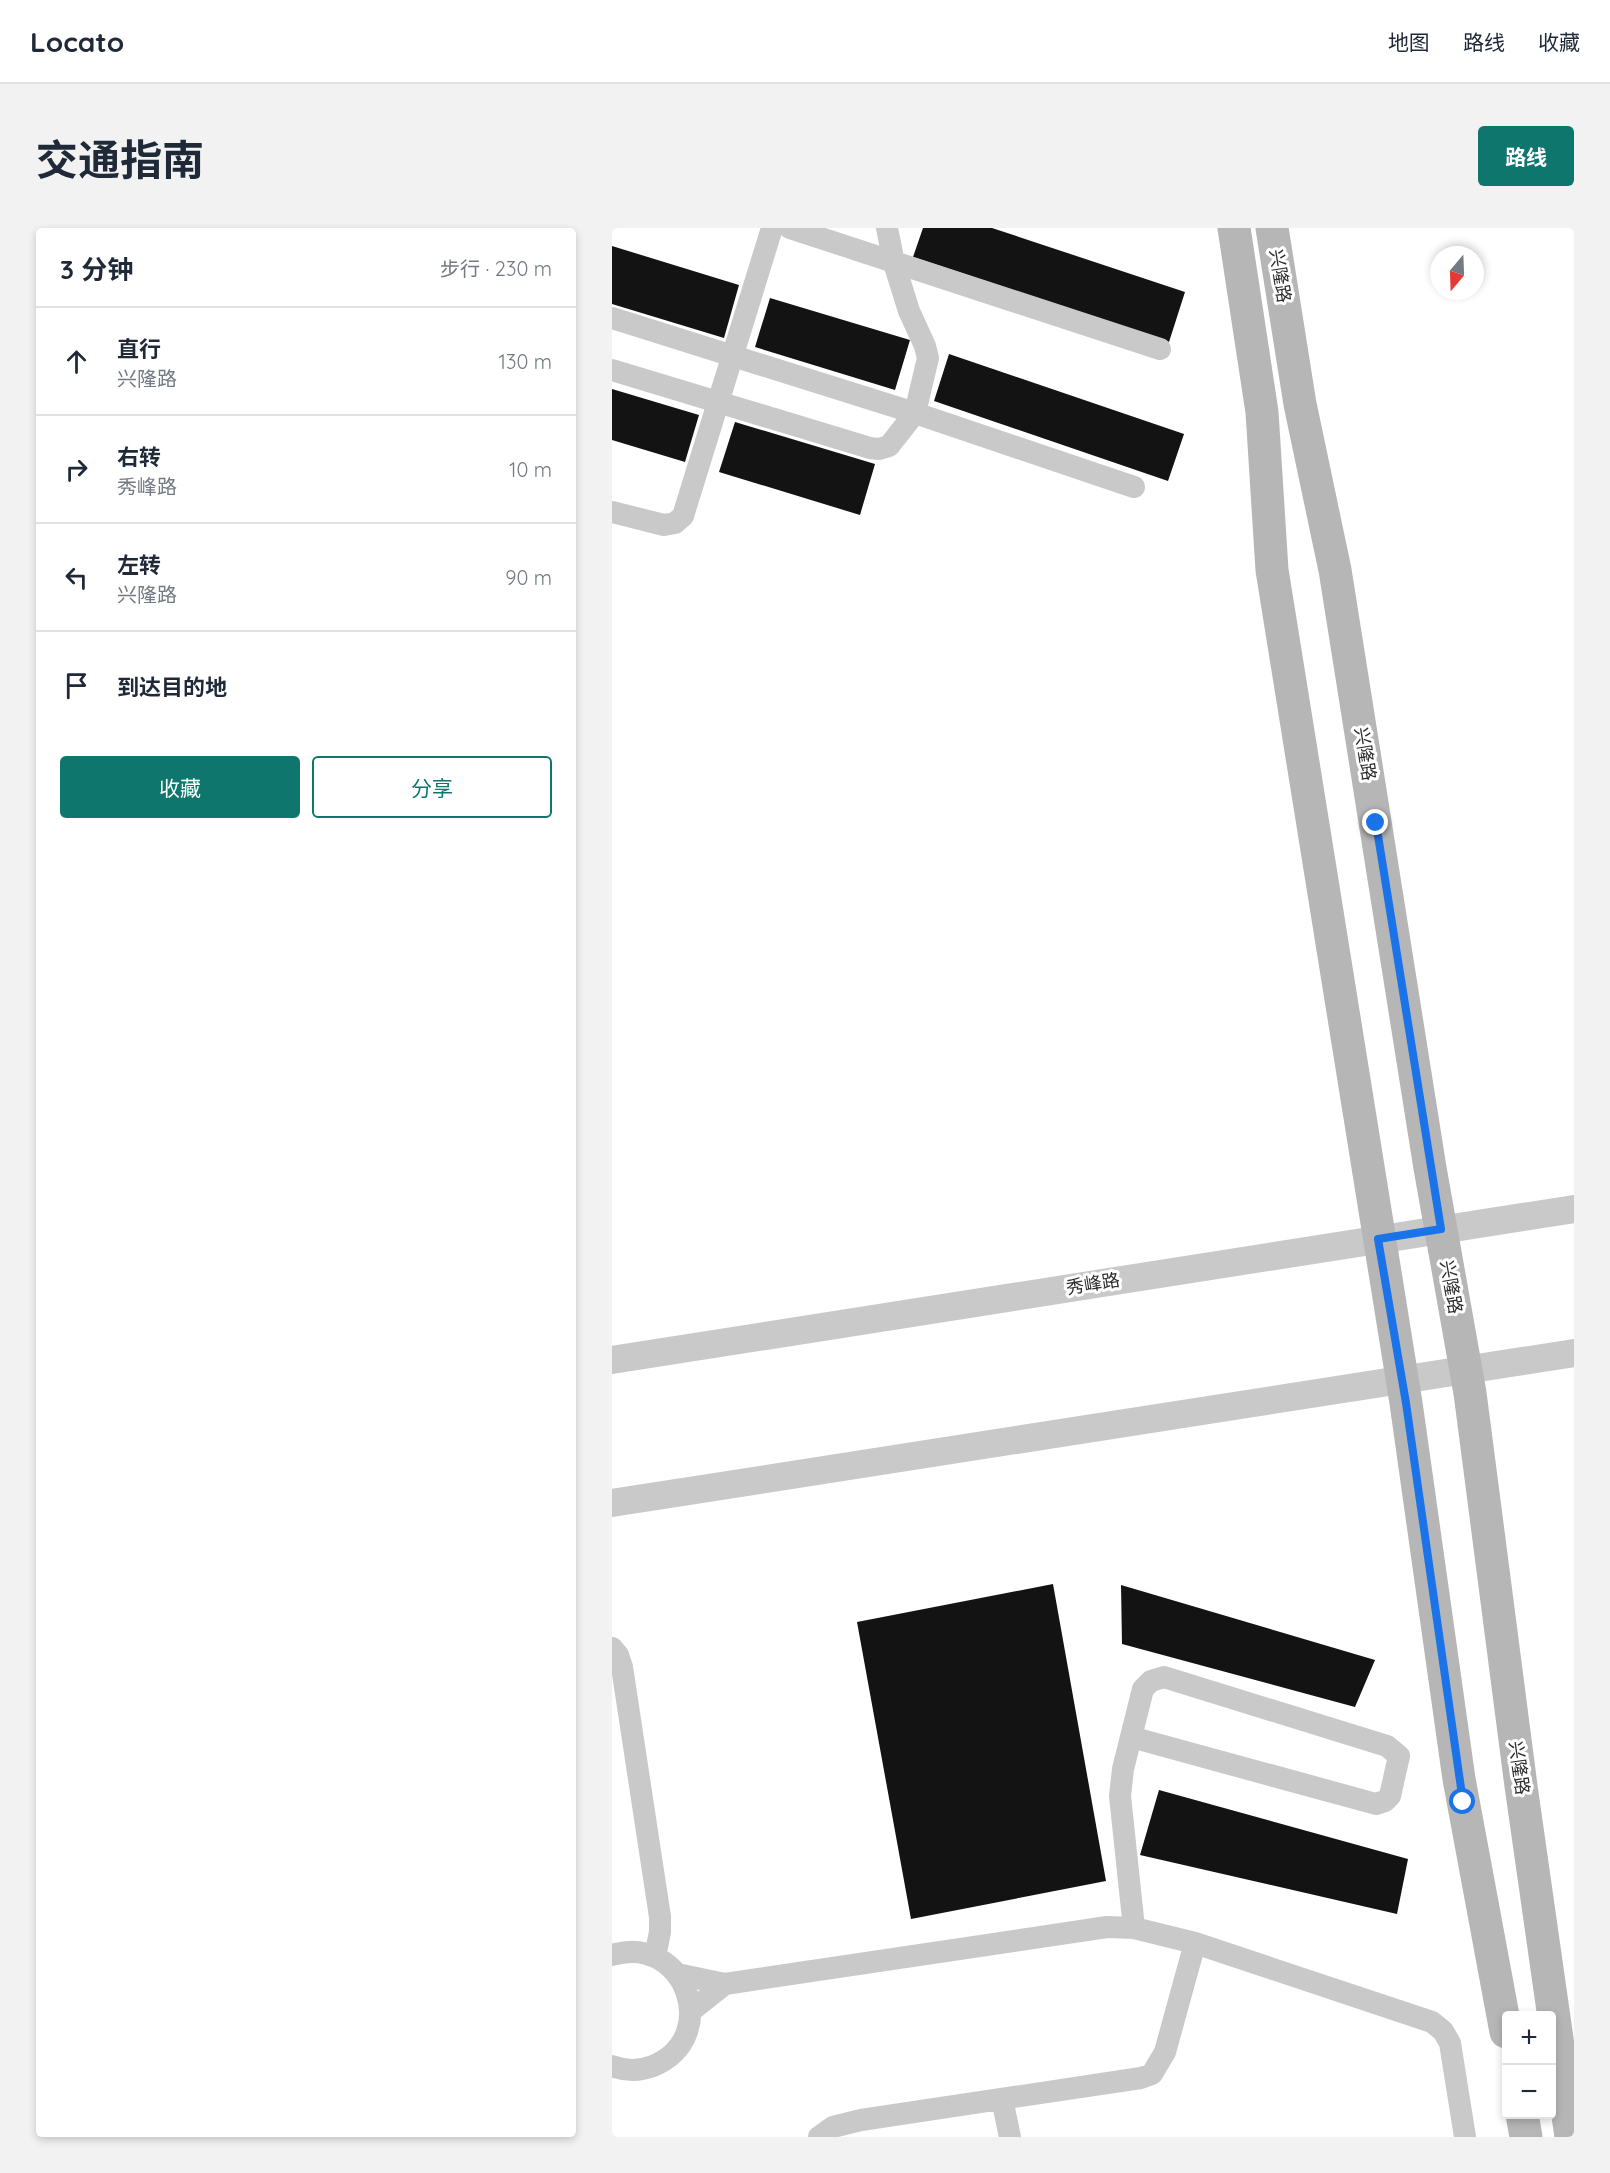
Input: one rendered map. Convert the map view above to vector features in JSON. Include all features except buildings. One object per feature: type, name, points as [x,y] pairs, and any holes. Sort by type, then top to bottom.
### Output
[{"type":"main road","points":[[1234,228],[1262,412],[1272,570],[1401,1379],[1459,1779],[1502,2011]]},
{"type":"main road","name":"兴隆路","points":[[1272,228],[1300,404],[1335,570],[1441,1229],[1466,1369],[1570,2137]]},
{"type":"main road","points":[[1523,2119],[1526,2137]]},
{"type":"street","points":[[612,512],[664,525],[675,523],[683,516],[772,228]]},
{"type":"street","points":[[790,228],[1160,349]]},
{"type":"street","points":[[612,370],[879,449],[888,447],[915,412],[928,358],[926,346],[909,311],[894,263],[887,228]]},
{"type":"street","points":[[612,318],[915,412],[1134,488]]},
{"type":"street","name":"秀峰路","points":[[612,1360],[1574,1209]]},
{"type":"street","points":[[612,1503],[1574,1353]]},
{"type":"street","points":[[612,1648],[618,1655],[622,1667],[660,1917],[660,1932],[655,1957]]},
{"type":"street","points":[[1131,1737],[1376,1804],[1385,1801],[1390,1796],[1399,1756],[1387,1746],[1164,1677],[1151,1681],[1143,1689],[1131,1737],[1123,1769],[1120,1796],[1134,1928]]},
{"type":"street","points":[[677,1974],[725,1984],[1107,1927],[1134,1928],[1195,1943],[1431,2022],[1443,2031],[1450,2043],[1465,2137]]},
{"type":"street","points":[[819,2137],[833,2127],[861,2120],[1141,2078],[1152,2074],[1165,2052],[1195,1943]]},
{"type":"street","points":[[612,1955],[629,1952],[655,1957],[668,1965],[687,1990],[691,2011],[687,2032],[676,2050],[668,2057],[650,2067],[639,2069],[612,2066]]},
{"type":"street","points":[[691,2011],[725,1984]]},
{"type":"street","points":[[1002,2099],[1010,2137]]},
{"type":"route","points":[[1376,823],[1441,1229],[1378,1239],[1406,1403],[1463,1802]]}]
